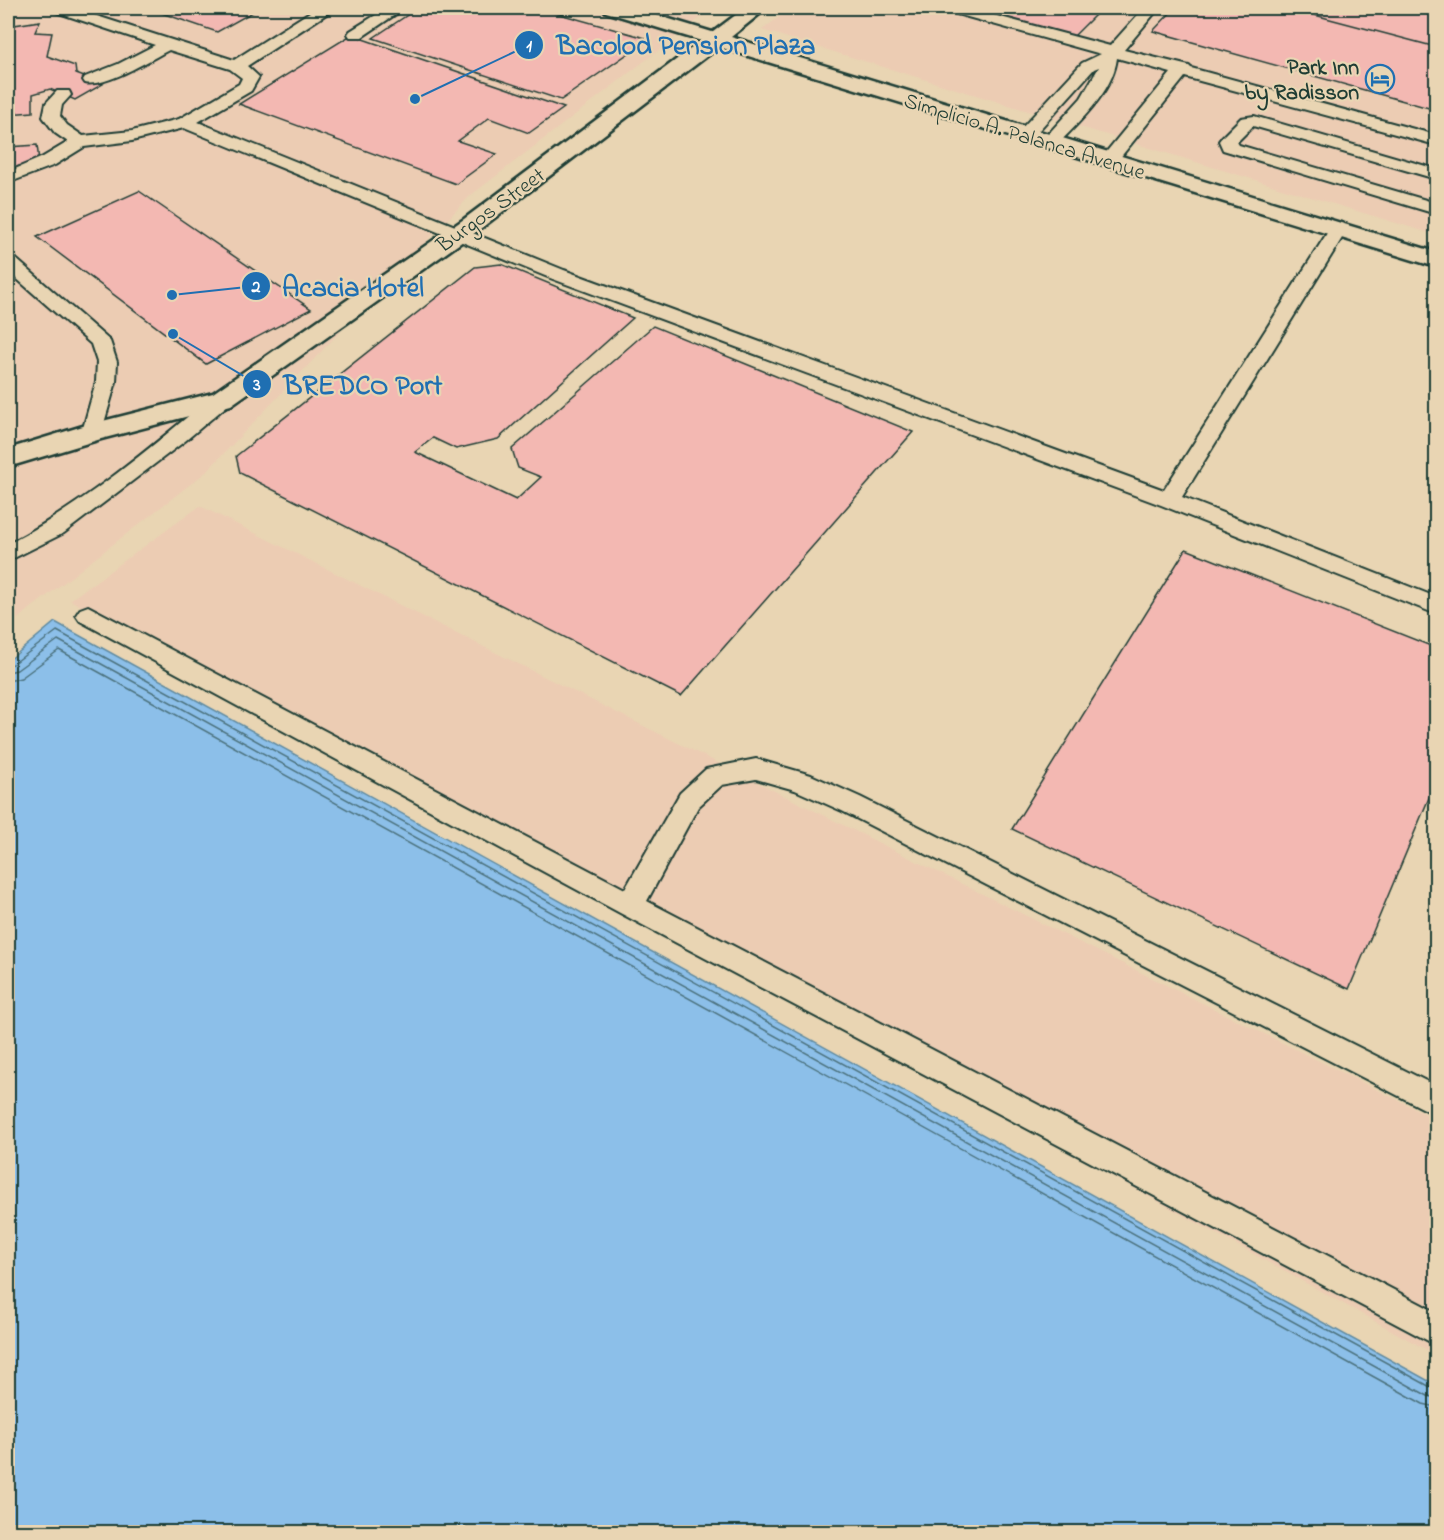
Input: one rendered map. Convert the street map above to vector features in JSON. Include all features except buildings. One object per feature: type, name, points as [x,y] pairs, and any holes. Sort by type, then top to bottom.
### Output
[{"type":"street","name":"Simplicio A. Palanca Avenue","points":[[613,8],[1437,261]]},
{"type":"street","name":"Burgos Street","points":[[8,458],[93,432],[222,399],[457,235],[757,8]]},
{"type":"lane","points":[[8,178],[80,142],[132,136],[185,123],[245,87],[250,77],[236,66],[58,8]]},
{"type":"lane","points":[[236,66],[326,8]]},
{"type":"lane","points":[[356,34],[397,8]]},
{"type":"lane","points":[[951,8],[1112,53],[1183,69],[1437,140]]},
{"type":"lane","points":[[1025,135],[1088,66],[1112,53],[1152,8]]},
{"type":"lane","points":[[91,80],[124,67],[168,44]]},
{"type":"lane","points":[[1050,142],[1067,125],[1104,77],[1110,65],[1112,53]]},
{"type":"lane","points":[[1109,160],[1183,69]]},
{"type":"lane","points":[[63,94],[54,103],[51,117],[61,129],[80,142]]},
{"type":"lane","points":[[1437,174],[1254,121],[1246,122],[1228,141],[1229,146],[1233,149],[1437,209]]},
{"type":"lane","points":[[185,123],[457,235],[675,319],[1169,500],[1437,606]]},
{"type":"lane","points":[[1360,152],[1378,124]]},
{"type":"lane","points":[[1169,500],[1338,230]]},
{"type":"lane","points":[[8,262],[100,341],[107,362],[106,382],[93,432]]},
{"type":"lane","points":[[8,554],[56,528],[178,436],[222,399]]},
{"type":"lane","points":[[88,615],[630,905],[1437,1329]]},
{"type":"lane","points":[[630,905],[689,800],[715,776],[756,769],[802,782],[851,804],[1437,1101]]},
{"type":"shaded area","points":[[8,8],[713,8],[470,196],[206,472],[8,626]]},
{"type":"shaded area","points":[[791,8],[1436,8],[1436,235],[762,30]]},
{"type":"shaded area","points":[[200,506],[1436,1119],[1436,1355],[70,600]]},
{"type":"water","points":[[55,622],[1436,1385],[1436,1532],[8,1532],[8,661]]},
{"type":"place","name":"Park Inn by Radisson","points":[[1380,79]]},
{"type":"place","name":"Bacolod Pension Plaza","points":[[415,99]]},
{"type":"place","name":"Acacia Hotel","points":[[172,295]]},
{"type":"place","name":"BREDCO Port","points":[[173,334]]}]
